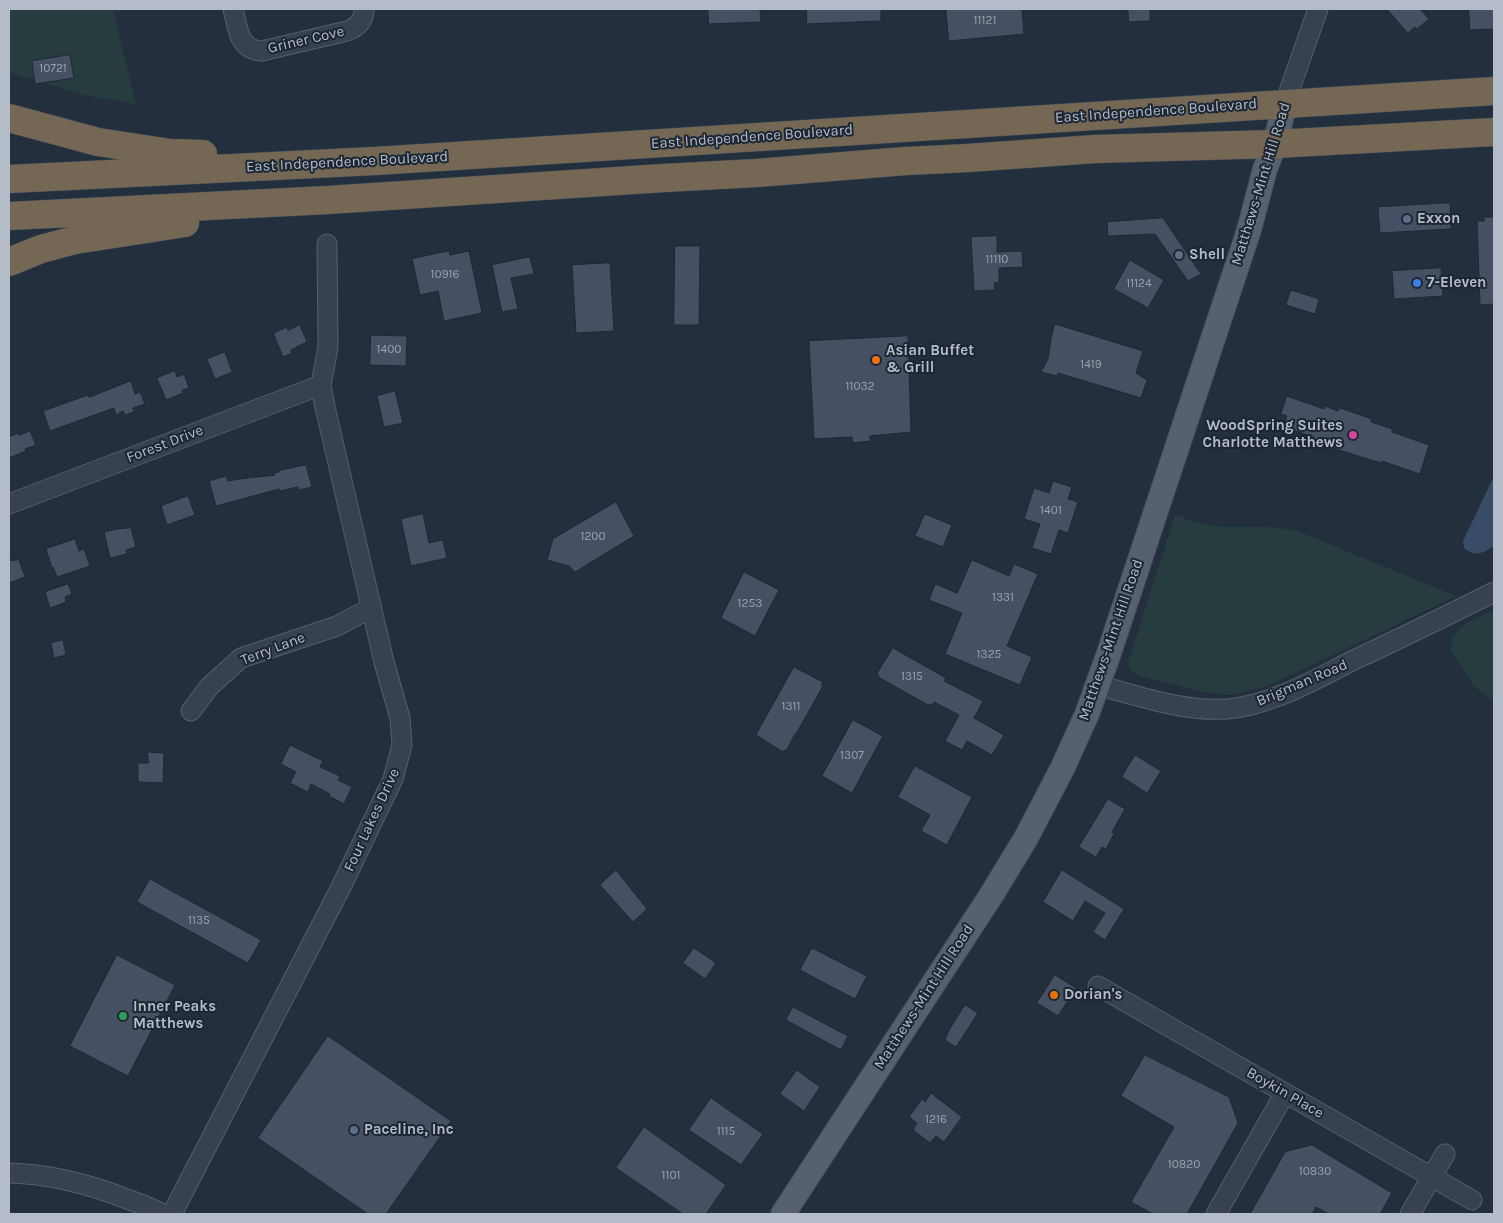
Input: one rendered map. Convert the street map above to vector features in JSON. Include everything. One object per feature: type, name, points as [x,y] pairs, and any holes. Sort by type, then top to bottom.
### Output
[{"type":"highway","name":"East Independence Boulevard","points":[[9,180],[375,161],[1494,90]]},
{"type":"highway","points":[[9,118],[98,142],[170,153],[375,161]]},
{"type":"highway","points":[[9,216],[328,200],[757,173],[1095,149],[1274,144],[1494,132]]},
{"type":"highway","points":[[9,262],[41,249],[75,240],[328,200]]},
{"type":"main road","name":"Matthews-Mint Hill Road","points":[[786,1213],[992,894],[1026,838],[1063,767],[1097,685],[1249,230],[1265,168],[1274,144],[1285,103]]},
{"type":"street","name":"Griner Cove","points":[[233,9],[240,38],[244,44],[256,51],[347,31],[359,24],[364,14],[364,9]]},
{"type":"street","name":"Matthews-Mint Hill Road","points":[[1285,103],[1318,9]]},
{"type":"street","name":"Four Lakes Drive","points":[[172,1214],[341,887],[393,779],[402,745],[400,718],[371,608],[321,385],[328,347],[327,244]]},
{"type":"street","name":"Forest Drive","points":[[9,504],[321,385]]},
{"type":"street","name":"Brigman Road","points":[[1097,685],[1194,708],[1228,709],[1250,705],[1267,700],[1304,684],[1494,592]]},
{"type":"street","name":"Terry Lane","points":[[191,712],[209,687],[241,658],[337,626],[371,608]]},
{"type":"street","name":"Boykin Place","points":[[1098,986],[1472,1200]]},
{"type":"street","points":[[1216,1214],[1285,1093]]},
{"type":"street","points":[[1410,1214],[1445,1154]]},
{"type":"street","points":[[9,1173],[69,1180],[106,1191],[162,1214]]},
{"type":"green space","points":[[9,9],[113,9],[136,104],[83,95],[9,72]]},
{"type":"green space","points":[[1175,515],[1197,523],[1221,527],[1267,527],[1295,530],[1456,596],[1270,685],[1233,695],[1202,692],[1146,678],[1134,673],[1129,667],[1129,660]]},
{"type":"green space","points":[[1494,610],[1494,702],[1474,686],[1451,650],[1452,637],[1465,624]]},
{"type":"water","points":[[1494,476],[1494,546],[1476,554],[1472,553],[1464,548],[1463,541]]},
{"type":"building","points":[[708,9],[760,9],[761,22],[709,24]]},
{"type":"building","points":[[807,9],[881,9],[881,21],[807,24]]},
{"type":"building","points":[[946,9],[1022,9],[1024,34],[949,41]]},
{"type":"building","points":[[1128,9],[1150,9],[1150,21],[1129,22]]},
{"type":"building","points":[[1387,9],[1420,9],[1429,19],[1417,29],[1415,27],[1408,33]]},
{"type":"building","points":[[1469,9],[1494,9],[1494,29],[1470,30]]},
{"type":"building","points":[[70,55],[74,78],[35,84],[32,61]]},
{"type":"building","points":[[1450,203],[1451,229],[1380,233],[1378,207]]},
{"type":"building","points":[[1484,217],[1494,217],[1494,304],[1480,305],[1477,221],[1484,221]]},
{"type":"building","name":"Shell","points":[[1163,218],[1201,274],[1188,281],[1155,234],[1108,236],[1107,222]]},
{"type":"building","points":[[997,236],[997,252],[1022,251],[1023,267],[999,268],[999,282],[994,283],[995,290],[974,291],[971,237]]},
{"type":"building","points":[[675,246],[700,246],[699,325],[674,325]]},
{"type":"building","points":[[449,251],[450,255],[469,251],[482,313],[444,321],[438,291],[420,295],[412,259]]},
{"type":"building","points":[[530,257],[534,274],[511,278],[518,309],[502,312],[492,265]]},
{"type":"building","points":[[1130,260],[1164,280],[1148,308],[1114,289]]},
{"type":"building","points":[[610,263],[614,331],[576,333],[572,265]]},
{"type":"building","name":"7-Eleven","points":[[1441,268],[1443,296],[1394,299],[1392,271]]},
{"type":"building","points":[[1291,290],[1319,299],[1315,314],[1286,305]]},
{"type":"building","points":[[1055,324],[1143,351],[1136,373],[1147,380],[1141,398],[1058,373],[1057,376],[1041,372],[1048,359]]},
{"type":"building","points":[[300,325],[307,342],[291,350],[292,353],[283,357],[274,335],[275,332],[287,327],[288,330]]},
{"type":"building","points":[[371,335],[407,336],[406,366],[370,365]]},
{"type":"building","points":[[908,336],[911,432],[870,436],[870,441],[853,443],[852,437],[814,439],[809,341]]},
{"type":"building","points":[[225,352],[232,372],[215,379],[207,359]]},
{"type":"building","points":[[175,371],[177,377],[184,374],[189,388],[182,390],[183,393],[166,400],[157,378]]},
{"type":"building","points":[[131,381],[135,394],[140,392],[145,404],[133,408],[134,412],[125,415],[123,411],[116,415],[114,408],[50,431],[43,411],[88,395],[89,397]]},
{"type":"building","points":[[395,391],[403,423],[384,427],[377,396]]},
{"type":"building","name":"WoodSpring Suites Charlotte Matthews","points":[[1287,396],[1324,409],[1325,406],[1338,411],[1340,408],[1372,419],[1371,422],[1392,429],[1392,432],[1429,445],[1420,474],[1382,461],[1381,463],[1329,447],[1329,445],[1314,440],[1314,437],[1283,427],[1287,416],[1281,414]]},
{"type":"building","points":[[30,431],[36,445],[9,458],[9,437]]},
{"type":"building","points":[[306,465],[312,487],[299,490],[298,487],[280,491],[279,489],[216,506],[209,481],[226,476],[228,481],[275,475],[274,473],[278,471]]},
{"type":"building","points":[[1053,481],[1072,487],[1068,499],[1078,502],[1068,533],[1059,530],[1051,554],[1032,548],[1040,524],[1024,519],[1034,488],[1049,493]]},
{"type":"building","points":[[188,496],[195,515],[167,525],[161,506]]},
{"type":"building","points":[[616,502],[634,536],[575,572],[569,566],[547,560],[553,539]]},
{"type":"building","points":[[423,514],[429,543],[443,540],[447,558],[411,566],[401,519]]},
{"type":"building","points":[[925,514],[952,525],[943,547],[915,536]]},
{"type":"building","points":[[131,528],[136,547],[126,550],[127,554],[110,558],[104,532]]},
{"type":"building","points":[[75,539],[79,551],[84,549],[90,566],[57,577],[46,549]]},
{"type":"building","points":[[19,560],[25,577],[9,583],[9,561]]},
{"type":"building","points":[[972,560],[1009,576],[1014,564],[1038,574],[1007,646],[1032,657],[1020,685],[945,654],[962,613],[929,600],[935,584],[957,593]]},
{"type":"building","points":[[744,572],[779,590],[755,636],[721,618]]},
{"type":"building","points":[[68,584],[72,594],[65,597],[66,602],[50,608],[45,592]]},
{"type":"building","points":[[63,640],[66,655],[54,658],[51,643]]},
{"type":"building","points":[[893,648],[946,678],[944,681],[983,701],[974,718],[1004,735],[992,755],[967,741],[962,750],[945,741],[959,715],[934,702],[932,705],[928,705],[878,677],[879,675],[877,674]]},
{"type":"building","points":[[794,667],[823,682],[821,685],[823,686],[786,751],[784,750],[783,752],[756,735]]},
{"type":"building","points":[[853,720],[883,736],[852,793],[822,776]]},
{"type":"building","points":[[290,745],[323,761],[320,767],[340,776],[338,780],[352,787],[344,804],[311,784],[308,792],[290,783],[296,772],[281,764]]},
{"type":"building","points":[[148,752],[164,753],[163,783],[138,782],[138,763],[148,763]]},
{"type":"building","points":[[1135,755],[1161,771],[1147,793],[1122,777]]},
{"type":"building","points":[[915,766],[972,797],[947,845],[921,831],[930,815],[898,797]]},
{"type":"building","points":[[1108,799],[1125,809],[1112,832],[1114,834],[1106,849],[1102,847],[1096,857],[1079,847]]},
{"type":"building","points":[[616,870],[647,909],[633,922],[600,885]]},
{"type":"building","points":[[1062,870],[1124,909],[1105,940],[1093,932],[1105,913],[1085,901],[1073,921],[1043,902]]},
{"type":"building","points":[[150,879],[261,940],[248,963],[137,902]]},
{"type":"building","points":[[694,948],[716,963],[705,979],[683,963]]},
{"type":"building","points":[[812,948],[867,976],[855,999],[800,970]]},
{"type":"building","name":"Inner Peaks Matthews","points":[[117,955],[175,985],[128,1076],[70,1046]]},
{"type":"building","points":[[1055,975],[1076,988],[1058,1016],[1037,1003]]},
{"type":"building","points":[[965,1005],[978,1013],[956,1047],[945,1040]]},
{"type":"building","points":[[793,1007],[848,1036],[841,1050],[786,1020]]},
{"type":"building","name":"Paceline, Inc","points":[[328,1036],[451,1121],[386,1214],[368,1214],[258,1138]]},
{"type":"building","points":[[1145,1055],[1229,1097],[1238,1123],[1187,1214],[1153,1214],[1131,1202],[1174,1127],[1121,1096]]},
{"type":"building","points":[[797,1070],[820,1087],[804,1111],[780,1094]]},
{"type":"building","points":[[931,1093],[962,1117],[944,1142],[936,1136],[930,1143],[913,1130],[917,1123],[909,1117],[922,1099],[925,1102]]},
{"type":"building","points":[[711,1098],[763,1134],[741,1165],[689,1130]]},
{"type":"building","points":[[644,1127],[726,1185],[706,1214],[683,1214],[616,1168]]},
{"type":"building","points":[[1312,1145],[1392,1193],[1380,1214],[1329,1214],[1316,1207],[1312,1214],[1250,1214],[1285,1152]]},
{"type":"place","name":"Exxon","points":[[1407,219]]},
{"type":"place","name":"Shell","points":[[1179,255]]},
{"type":"place","name":"7-Eleven","points":[[1417,283]]},
{"type":"place","name":"Asian Buffet & Grill","points":[[876,360]]},
{"type":"place","name":"WoodSpring Suites Charlotte Matthews","points":[[1353,435]]},
{"type":"place","name":"Dorian's","points":[[1054,995]]},
{"type":"place","name":"Inner Peaks Matthews","points":[[123,1016]]},
{"type":"place","name":"Paceline, Inc","points":[[354,1130]]}]
